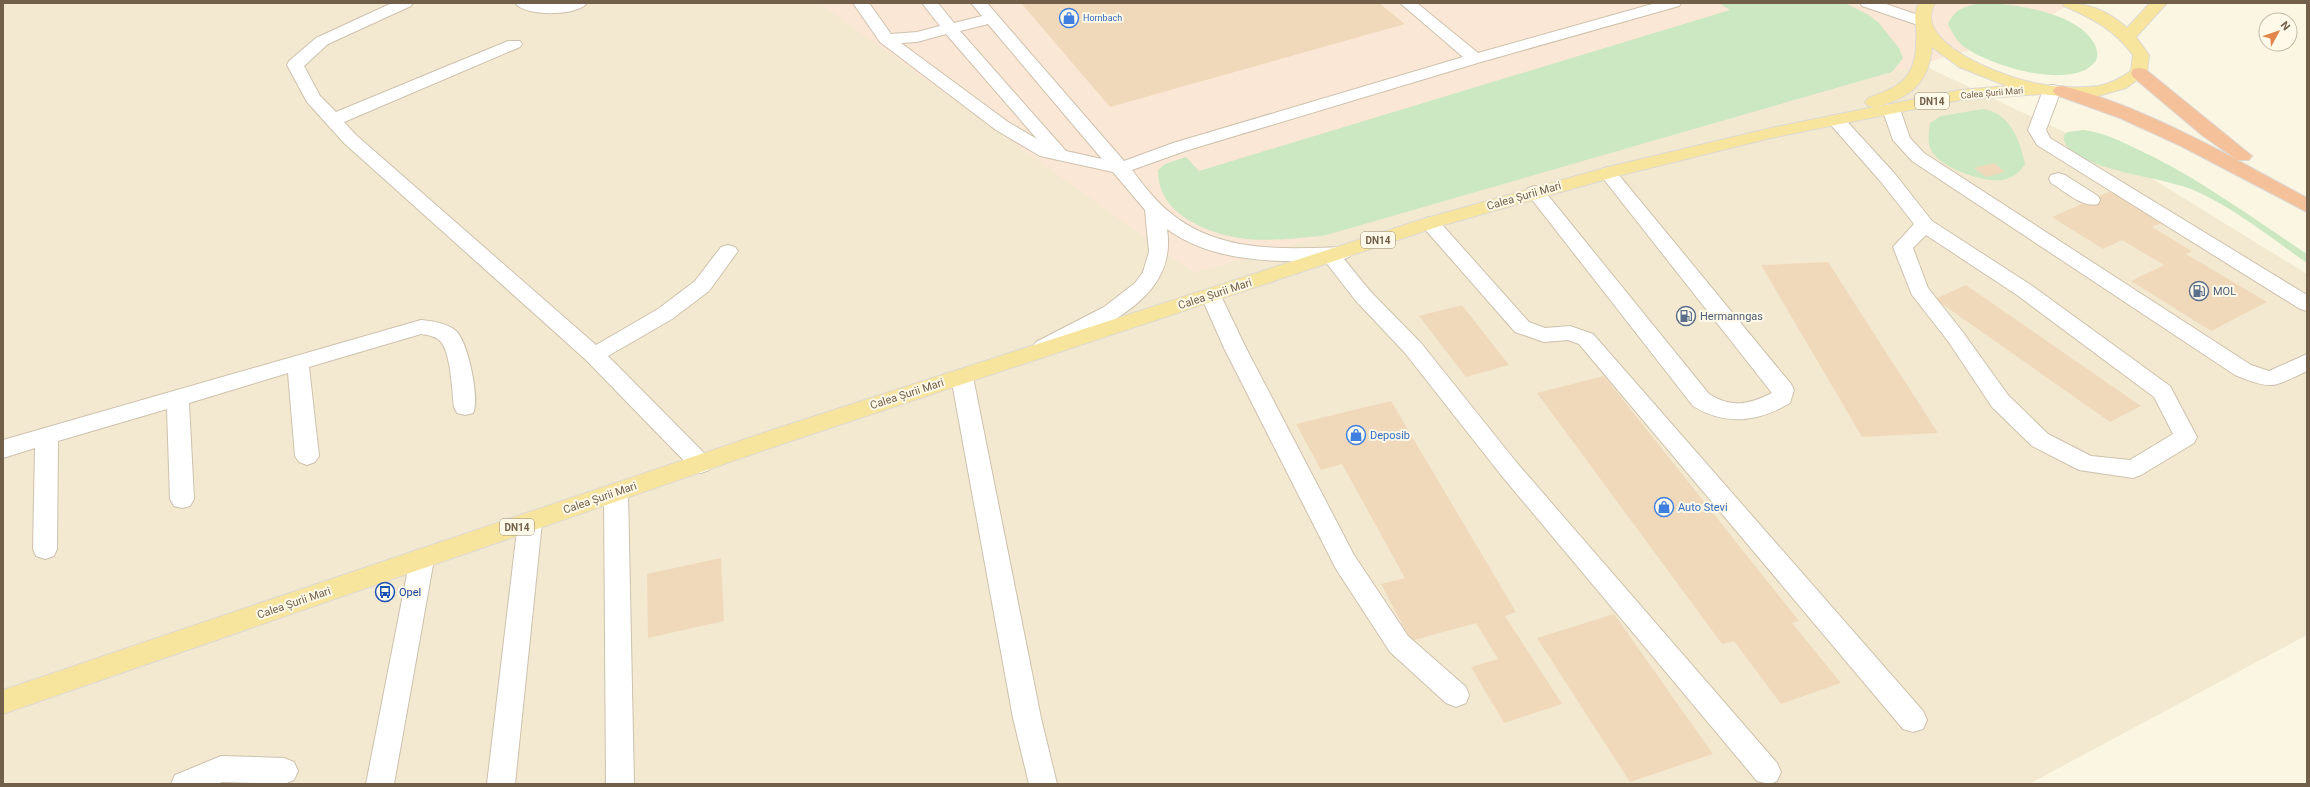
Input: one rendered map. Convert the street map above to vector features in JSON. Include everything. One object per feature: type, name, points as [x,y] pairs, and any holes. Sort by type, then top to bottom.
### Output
[{"type":"highway","points":[[2139,73],[2209,132],[2307,203]]},
{"type":"highway","points":[[2052,90],[2105,106],[2165,131],[2252,174],[2307,206]]},
{"type":"main road","name":"Calea Șurii Mari","points":[[1829,121],[1900,92],[1918,77],[1924,58],[1922,10],[1927,3]]},
{"type":"main road","points":[[1923,25],[1940,47],[1967,65],[2003,79],[2052,90],[2097,91],[2123,85],[2139,73],[2142,55],[2128,36],[2098,15],[2070,3]]},
{"type":"main road","points":[[2128,36],[2159,3]]},
{"type":"main road","name":"Calea Șurii Mari","points":[[3,702],[701,464],[1430,223],[1535,192],[1771,133],[1960,95],[2052,90]]},
{"type":"lane","points":[[405,3],[322,41],[295,65],[314,98],[335,120],[350,139],[594,355],[701,464]]},
{"type":"lane","points":[[523,3],[536,9],[566,7],[579,3]]},
{"type":"lane","points":[[861,3],[886,39],[1002,126],[1046,152],[1062,157],[1121,168],[1179,147],[1475,58],[1674,3]]},
{"type":"lane","points":[[930,3],[950,30],[1012,103],[1062,157]]},
{"type":"lane","points":[[979,3],[1121,168],[1154,210],[1178,228],[1208,242],[1229,248],[1286,256],[1336,254],[1363,296],[1413,348],[1509,469],[1768,772]]},
{"type":"lane","points":[[1408,3],[1475,58]]},
{"type":"lane","points":[[1868,3],[1923,25]]},
{"type":"lane","points":[[886,39],[917,37],[950,30],[992,18]]},
{"type":"lane","points":[[335,120],[514,44]]},
{"type":"lane","points":[[2052,90],[2037,130],[2043,141],[2307,304]]},
{"type":"lane","points":[[1891,109],[1902,140],[1918,157],[2243,370],[2267,379],[2273,378],[2307,362]]},
{"type":"lane","points":[[1829,121],[1888,178],[1925,225],[2024,290],[2162,392],[2186,437],[2133,469],[2087,464],[2040,440],[2000,401],[1955,336],[1919,290],[1903,247],[1925,225]]},
{"type":"lane","points":[[1535,192],[1701,400],[1717,409],[1729,412],[1775,402],[1782,397],[1782,390],[1608,173]]},
{"type":"lane","points":[[2058,179],[2092,200]]},
{"type":"lane","points":[[1033,354],[1131,300],[1152,278],[1159,258],[1154,210]]},
{"type":"lane","points":[[1430,223],[1522,327],[1544,335],[1570,333],[1586,339],[1913,720]]},
{"type":"lane","points":[[594,355],[665,314],[702,286],[728,251]]},
{"type":"lane","points":[[1211,296],[1235,348],[1345,562],[1399,644],[1456,695]]},
{"type":"lane","points":[[3,450],[421,327],[435,329],[449,337],[454,347],[465,408]]},
{"type":"lane","points":[[298,363],[307,456]]},
{"type":"lane","points":[[962,377],[1027,718],[1043,784]]},
{"type":"lane","points":[[178,398],[182,499]]},
{"type":"lane","points":[[45,549],[47,437]]},
{"type":"lane","points":[[616,493],[620,784]]},
{"type":"lane","points":[[502,784],[530,522]]},
{"type":"lane","points":[[380,784],[422,559]]},
{"type":"lane","points":[[184,784],[221,769],[284,771]]},
{"type":"shaded area","points":[[3,3],[1847,3],[1815,14],[2117,157],[2307,274],[2307,635],[2029,784],[3,784]]},
{"type":"shaded area","points":[[819,3],[2072,3],[2012,38],[1194,273]]},
{"type":"green space","points":[[1719,3],[1845,3],[1869,15],[1879,23],[1899,48],[1903,58],[1892,72],[1323,236],[1278,240],[1256,240],[1221,234],[1195,224],[1183,216],[1165,197],[1160,184],[1158,170],[1165,164],[1186,157],[1199,171],[1730,10]]},
{"type":"green space","points":[[1982,3],[2011,5],[2044,12],[2075,25],[2087,34],[2095,45],[2097,58],[2095,62],[2084,70],[2069,75],[2051,75],[2031,73],[2012,68],[1978,55],[1960,43],[1948,24],[1954,14],[1958,11],[1971,5]]},
{"type":"green space","points":[[1983,109],[2000,116],[2007,122],[2017,137],[2025,164],[2021,170],[2010,178],[1995,180],[1974,177],[1943,163],[1931,150],[1929,144],[1930,123],[1941,116]]},
{"type":"green space","points":[[2083,130],[2103,134],[2116,139],[2180,171],[2307,254],[2307,263],[2236,213],[2206,196],[2183,186],[2102,166],[2074,153],[2066,144],[2064,135],[2068,132]]},
{"type":"building","points":[[1021,3],[1379,3],[1405,24],[1110,107]]},
{"type":"building","points":[[1994,163],[2005,172],[1986,177],[1974,168]]},
{"type":"building","points":[[2111,191],[2164,222],[2152,227],[2192,251],[2186,254],[2267,302],[2211,331],[2131,281],[2164,265],[2122,240],[2103,249],[2052,217]]},
{"type":"building","points":[[1828,262],[1938,433],[1862,437],[1761,265]]},
{"type":"building","points":[[1966,285],[2141,406],[2110,422],[1935,299]]},
{"type":"building","points":[[1462,305],[1509,365],[1466,377],[1419,316]]},
{"type":"building","name":"Auto Stevi","points":[[1604,376],[1799,621],[1792,623],[1841,683],[1781,704],[1734,641],[1722,644],[1537,393]]},
{"type":"building","points":[[1391,401],[1516,612],[1505,616],[1562,704],[1504,723],[1471,667],[1498,659],[1476,623],[1411,641],[1381,584],[1405,578],[1342,464],[1321,470],[1296,424]]},
{"type":"building","points":[[721,558],[724,621],[648,638],[647,574]]},
{"type":"building","points":[[1614,614],[1713,754],[1630,782],[1537,638]]},
{"type":"place","name":"Hornbach","points":[[1069,18]]},
{"type":"place","name":"MOL","points":[[2199,291]]},
{"type":"place","name":"Hermanngas","points":[[1686,316]]},
{"type":"place","name":"Deposib","points":[[1356,435]]},
{"type":"place","name":"Auto Stevi","points":[[1664,507]]},
{"type":"place","name":"Opel","points":[[385,592]]}]
